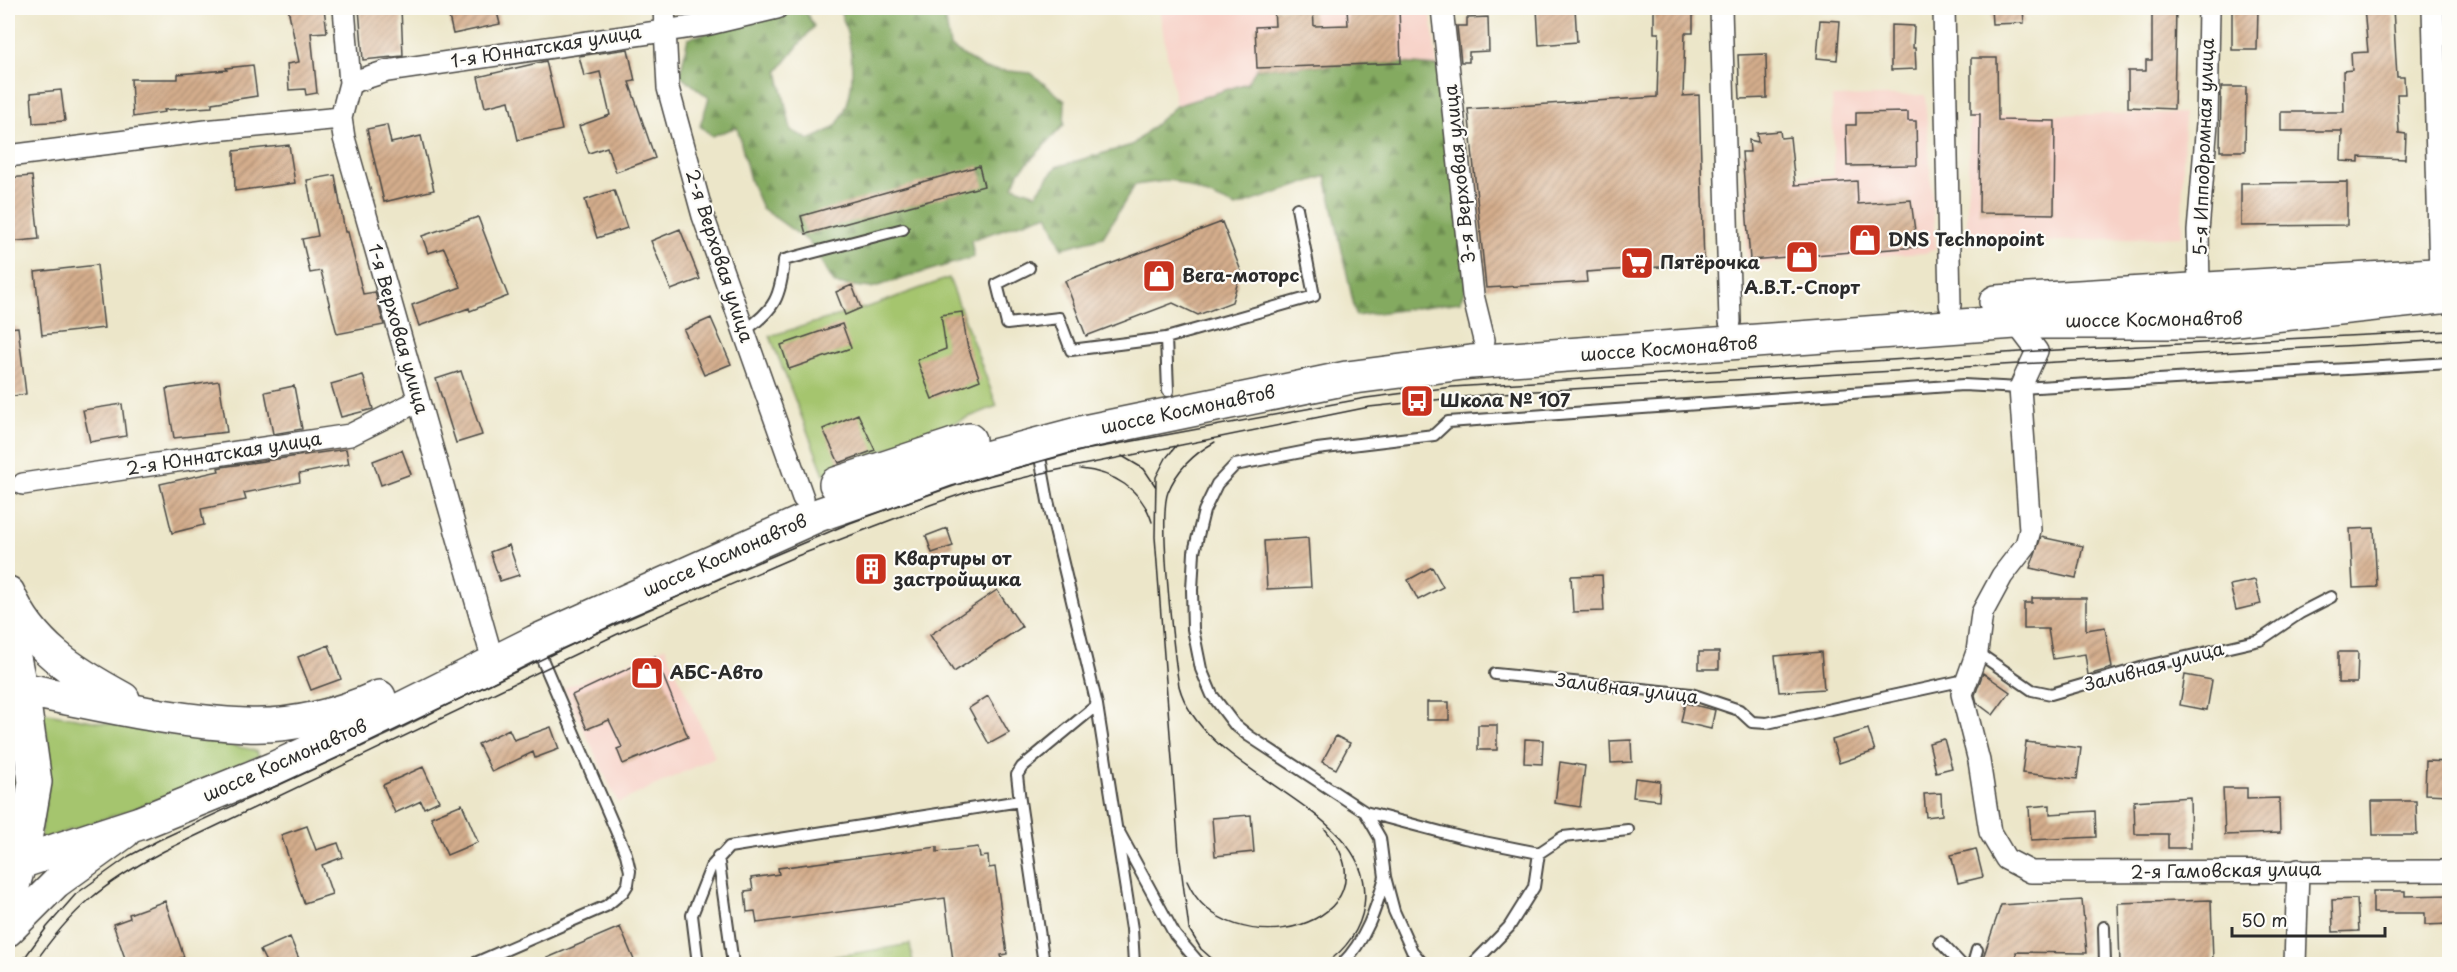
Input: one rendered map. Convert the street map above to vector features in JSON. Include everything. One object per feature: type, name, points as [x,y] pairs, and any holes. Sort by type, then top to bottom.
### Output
[{"type":"main road","name":"шоссе Космонавтов","points":[[15,688],[148,712],[246,725],[319,718],[349,711],[489,647],[694,547],[803,498],[882,467],[961,442],[1168,391],[1484,340],[2199,287],[2446,281]]},
{"type":"main road","name":"шоссе Космонавтов","points":[[14,865],[140,823],[284,764],[389,715],[535,642],[749,544],[850,502],[971,462],[1145,418],[1395,370],[2015,321],[2208,322],[2446,281]]},
{"type":"main road","points":[[8,593],[24,625],[59,661],[88,680],[148,712]]},
{"type":"main road","points":[[8,621],[15,688],[35,782],[14,865],[8,909]]},
{"type":"main road","points":[[8,931],[56,883],[140,823]]},
{"type":"street","name":"1-я Верховая улица","points":[[344,8],[351,83],[341,118],[344,138],[489,647]]},
{"type":"street","name":"2-я Верховая улица","points":[[664,8],[668,88],[703,216],[803,498]]},
{"type":"street","name":"1-я Юннатская улица","points":[[351,83],[387,71],[664,29],[705,25],[777,8]]},
{"type":"street","name":"3-я Верховая улица","points":[[1442,8],[1473,295],[1484,340]]},
{"type":"street","points":[[1721,8],[1730,322]]},
{"type":"street","points":[[1944,8],[1950,305]]},
{"type":"street","name":"5-я Ипподромная улица","points":[[2199,287],[2198,231],[2207,123],[2209,8]]},
{"type":"street","points":[[2433,8],[2446,281]]},
{"type":"street","points":[[8,156],[214,129],[341,118]]},
{"type":"street","points":[[1965,681],[1977,652],[1982,613],[2002,576],[2026,545],[2030,530],[2020,388],[2037,351],[2015,321]]},
{"type":"street","name":"2-я Юннатская улица","points":[[23,484],[350,435],[418,401]]},
{"type":"street","name":"2-я Гамовская улица","points":[[1965,681],[1962,694],[1979,761],[1990,832],[2006,859],[2031,872],[2450,871]]},
{"type":"street","points":[[2295,964],[2298,870]]},
{"type":"lane","points":[[1029,268],[997,284],[1007,324],[1059,318],[1071,350],[1166,338],[1314,296],[1297,208]]},
{"type":"lane","points":[[744,331],[759,321],[782,292],[784,260],[903,229]]},
{"type":"lane","points":[[1166,338],[1168,391]]},
{"type":"lane","points":[[1628,830],[1563,837],[1539,853],[1464,838],[1365,812],[1249,736],[1220,708],[1206,683],[1193,629],[1194,552],[1204,511],[1217,484],[1235,465],[1317,449],[1434,435],[1448,422],[1963,386],[2020,388],[2450,363]]},
{"type":"lane","points":[[1038,445],[1048,501],[1097,705],[1132,929],[1134,964]]},
{"type":"lane","name":"Заливная улица","points":[[1977,652],[2032,690],[2051,694],[2151,665],[2260,640],[2331,597]]},
{"type":"lane","points":[[473,964],[606,906],[623,892],[628,884],[630,871],[618,832],[535,642]]},
{"type":"lane","name":"Заливная улица","points":[[1495,674],[1691,694],[1740,710],[1752,722],[1767,723],[1965,681]]},
{"type":"lane","points":[[1044,964],[1017,775],[1022,767],[1097,705]]},
{"type":"lane","points":[[698,964],[692,915],[718,856],[729,847],[744,842],[1020,801]]},
{"type":"lane","points":[[1365,812],[1380,838],[1385,877],[1394,911],[1412,951],[1423,964]]},
{"type":"lane","points":[[1114,824],[1175,935],[1200,964]]},
{"type":"lane","points":[[1473,964],[1509,927],[1534,887],[1539,853]]},
{"type":"lane","points":[[718,856],[733,964]]},
{"type":"lane","points":[[1342,964],[1359,944],[1369,926],[1385,877]]},
{"type":"lane","points":[[2104,927],[2104,964]]},
{"type":"lane","points":[[1940,942],[1961,964]]},
{"type":"lane","points":[[1973,964],[1977,950]]},
{"type":"shaded area","points":[[1159,8],[1430,8],[1437,66],[1401,63],[1247,83],[1176,106]]},
{"type":"shaded area","points":[[1925,95],[1936,249],[1925,253],[1747,264],[1743,182],[1834,176],[1832,97]]},
{"type":"shaded area","points":[[2184,113],[2182,236],[1966,245],[1970,116]]},
{"type":"shaded area","points":[[665,647],[715,757],[618,803],[564,688]]},
{"type":"green space","points":[[803,8],[814,26],[778,71],[791,130],[809,140],[835,127],[844,111],[849,97],[852,67],[848,36],[839,8],[944,8],[950,47],[985,69],[1031,73],[1065,101],[1064,125],[1020,171],[1013,186],[1036,194],[1056,167],[1132,145],[1176,106],[1247,83],[1257,68],[1401,63],[1437,66],[1468,281],[1460,302],[1356,316],[1326,176],[1236,207],[1172,180],[1135,185],[1103,237],[1062,248],[1048,214],[971,240],[974,257],[871,288],[835,284],[809,242],[762,208],[750,180],[737,127],[712,136],[700,126],[709,98],[680,75],[688,38]]},
{"type":"green space","points":[[949,278],[997,406],[824,474],[770,336],[874,305]]},
{"type":"green space","points":[[42,712],[250,749],[256,751],[259,756],[137,808],[40,840],[49,760]]},
{"type":"green space","points":[[8,734],[20,767],[21,792],[14,815],[8,825]]},
{"type":"green space","points":[[910,944],[913,964],[815,964],[814,960]]},
{"type":"building","points":[[288,8],[324,8],[327,32],[311,33],[317,93],[306,95],[305,89],[289,90],[287,64],[299,62]]},
{"type":"building","points":[[359,8],[401,8],[403,56],[363,60]]},
{"type":"building","points":[[447,8],[496,8],[500,24],[453,34]]},
{"type":"building","points":[[1274,8],[1313,8],[1314,26],[1348,25],[1347,8],[1399,8],[1401,63],[1257,68],[1255,27],[1275,26]]},
{"type":"building","points":[[1537,8],[1575,8],[1577,42],[1539,45]]},
{"type":"building","points":[[1654,8],[1693,8],[1693,33],[1685,33],[1683,96],[1699,95],[1704,264],[1586,272],[1587,282],[1486,288],[1468,109],[1657,97],[1659,33],[1654,33]]},
{"type":"building","points":[[1991,8],[2023,8],[2024,23],[1992,24]]},
{"type":"building","points":[[2152,8],[2176,8],[2174,109],[2128,107],[2128,71],[2146,71],[2146,60],[2152,60]]},
{"type":"building","points":[[2232,8],[2258,8],[2257,50],[2232,50]]},
{"type":"building","points":[[2364,8],[2393,8],[2397,77],[2404,77],[2405,94],[2397,94],[2399,133],[2406,134],[2405,159],[2359,157],[2359,162],[2341,161],[2342,131],[2281,131],[2281,112],[2344,112],[2343,71],[2352,70],[2351,53],[2368,52]]},
{"type":"building","points":[[1488,17],[1489,51],[1469,52],[1469,62],[1461,62],[1457,26],[1467,26],[1467,18]]},
{"type":"building","points":[[1820,20],[1840,21],[1837,60],[1817,58]]},
{"type":"building","points":[[1891,25],[1914,26],[1913,48],[1915,48],[1916,69],[1891,70]]},
{"type":"building","points":[[628,49],[635,81],[629,82],[655,158],[616,172],[607,147],[589,153],[579,126],[610,115],[600,72],[584,76],[579,56]]},
{"type":"building","points":[[1766,54],[1767,98],[1740,99],[1738,55]]},
{"type":"building","points":[[1971,58],[1997,58],[1998,120],[2055,121],[2054,214],[1979,213],[1980,114],[1971,114]]},
{"type":"building","points":[[546,61],[562,130],[518,140],[509,101],[485,107],[478,77]]},
{"type":"building","points":[[253,65],[257,96],[212,103],[212,107],[164,110],[165,112],[133,117],[131,79],[178,79],[178,74],[227,70],[226,68]]},
{"type":"building","points":[[2221,87],[2246,87],[2245,151],[2220,151]]},
{"type":"building","points":[[61,90],[65,121],[33,123],[31,93]]},
{"type":"building","points":[[1908,112],[1908,121],[1916,121],[1917,165],[1847,166],[1846,125],[1856,125],[1856,113]]},
{"type":"building","points":[[387,125],[391,143],[421,136],[434,190],[384,202],[367,129]]},
{"type":"building","points":[[1780,131],[1781,138],[1790,137],[1795,185],[1857,181],[1858,204],[1911,200],[1917,247],[1750,260],[1742,152],[1750,152],[1749,140],[1758,142],[1757,133]]},
{"type":"building","points":[[289,145],[295,183],[235,191],[234,151]]},
{"type":"building","points":[[979,166],[984,186],[806,234],[801,216]]},
{"type":"building","points":[[335,175],[345,232],[348,232],[363,294],[375,292],[384,325],[337,334],[321,271],[310,273],[302,239],[318,236],[307,180]]},
{"type":"building","points":[[32,176],[39,239],[8,242],[8,178]]},
{"type":"building","points":[[2347,182],[2347,225],[2241,226],[2241,183]]},
{"type":"building","points":[[614,190],[627,228],[597,238],[585,200]]},
{"type":"building","points":[[478,217],[508,296],[470,311],[469,308],[419,326],[412,305],[461,287],[444,248],[428,253],[422,236]]},
{"type":"building","name":"Вега-моторс","points":[[1222,222],[1241,271],[1232,302],[1198,315],[1173,303],[1086,336],[1065,281]]},
{"type":"building","points":[[680,229],[700,279],[671,290],[651,241]]},
{"type":"building","points":[[97,265],[104,328],[42,335],[35,272]]},
{"type":"building","points":[[852,285],[861,308],[845,315],[836,292]]},
{"type":"building","points":[[962,312],[967,344],[980,380],[932,399],[917,360],[946,349],[941,315]]},
{"type":"building","points":[[711,318],[731,364],[704,375],[684,330]]},
{"type":"building","points":[[842,324],[851,348],[789,369],[781,345]]},
{"type":"building","points":[[18,327],[26,394],[8,397],[8,328]]},
{"type":"building","points":[[461,371],[482,435],[456,443],[436,379]]},
{"type":"building","points":[[363,375],[373,409],[341,417],[331,384]]},
{"type":"building","points":[[219,381],[227,432],[174,438],[166,389]]},
{"type":"building","points":[[294,386],[302,429],[273,434],[265,392]]},
{"type":"building","points":[[122,404],[126,436],[90,442],[83,410]]},
{"type":"building","points":[[858,414],[875,450],[839,463],[823,429]]},
{"type":"building","points":[[346,449],[349,464],[299,474],[300,482],[244,493],[246,500],[201,509],[204,525],[172,533],[160,484],[219,471],[218,468],[222,467]]},
{"type":"building","points":[[402,450],[411,474],[381,485],[373,461]]},
{"type":"building","points":[[947,528],[953,546],[932,553],[926,536]]},
{"type":"building","points":[[2374,528],[2377,587],[2353,588],[2350,529]]},
{"type":"building","points":[[2041,537],[2083,546],[2076,578],[2030,568]]},
{"type":"building","points":[[1308,538],[1311,587],[1267,589],[1264,541]]},
{"type":"building","points":[[509,545],[519,575],[500,581],[490,552]]},
{"type":"building","points":[[1432,567],[1443,587],[1418,600],[1408,580]]},
{"type":"building","points":[[1602,575],[1604,611],[1573,612],[1571,576]]},
{"type":"building","points":[[2255,580],[2261,604],[2236,610],[2230,585]]},
{"type":"building","points":[[997,590],[1022,627],[954,672],[930,635]]},
{"type":"building","points":[[2032,598],[2086,598],[2086,630],[2105,627],[2112,668],[2088,675],[2085,654],[2053,659],[2048,629],[2024,629],[2024,603],[2032,603]]},
{"type":"building","points":[[329,645],[341,679],[311,690],[298,657]]},
{"type":"building","points":[[1699,652],[1719,652],[1719,669],[1699,669]]},
{"type":"building","points":[[1821,652],[1824,689],[1779,692],[1775,656]]},
{"type":"building","points":[[2338,652],[2358,652],[2357,683],[2338,683]]},
{"type":"building","points":[[655,656],[688,737],[623,764],[617,749],[622,747],[609,720],[587,729],[572,695]]},
{"type":"building","points":[[1983,673],[2010,692],[1993,715],[1977,703],[1975,695]]},
{"type":"building","points":[[2185,675],[2212,680],[2207,710],[2180,705]]},
{"type":"building","points":[[988,696],[1009,733],[989,744],[969,708]]},
{"type":"building","points":[[1427,702],[1449,702],[1449,720],[1427,720]]},
{"type":"building","points":[[1685,703],[1715,710],[1711,729],[1681,722]]},
{"type":"building","points":[[1478,725],[1497,725],[1497,750],[1478,750]]},
{"type":"building","points":[[551,727],[559,749],[535,758],[533,752],[492,772],[478,744],[509,729],[514,740]]},
{"type":"building","points":[[1868,729],[1875,751],[1839,763],[1832,740]]},
{"type":"building","points":[[1336,736],[1350,743],[1336,769],[1322,762]]},
{"type":"building","points":[[1525,739],[1543,740],[1542,764],[1524,763]]},
{"type":"building","points":[[1944,739],[1952,768],[1936,772],[1929,743]]},
{"type":"building","points":[[1631,740],[1632,762],[1611,763],[1610,741]]},
{"type":"building","points":[[2026,742],[2081,748],[2077,779],[2022,773]]},
{"type":"building","points":[[2426,761],[2450,762],[2450,795],[2425,794]]},
{"type":"building","points":[[1560,762],[1585,766],[1580,807],[1555,803]]},
{"type":"building","points":[[423,767],[439,801],[424,808],[421,801],[395,813],[383,785]]},
{"type":"building","points":[[1635,778],[1660,781],[1659,800],[1633,797]]},
{"type":"building","points":[[2223,788],[2247,788],[2247,799],[2279,798],[2280,833],[2225,835]]},
{"type":"building","points":[[1941,793],[1942,815],[1926,817],[1924,794]]},
{"type":"building","points":[[2190,797],[2191,848],[2168,848],[2168,834],[2135,834],[2134,801]]},
{"type":"building","points":[[2372,801],[2416,801],[2417,835],[2373,835]]},
{"type":"building","points":[[462,804],[478,842],[447,855],[431,817]]},
{"type":"building","points":[[2050,805],[2050,814],[2095,811],[2096,837],[2031,840],[2029,807]]},
{"type":"building","points":[[1251,815],[1254,852],[1215,856],[1212,818]]},
{"type":"building","points":[[307,826],[316,850],[338,843],[343,857],[322,865],[332,894],[304,903],[281,835]]},
{"type":"building","points":[[937,847],[937,852],[978,847],[980,857],[988,856],[989,868],[995,867],[1007,954],[1001,955],[1003,964],[957,964],[957,961],[953,961],[945,898],[757,923],[755,911],[747,912],[745,891],[753,890],[751,878],[779,874],[778,868]]},
{"type":"building","points":[[1976,849],[1983,877],[1958,883],[1951,855]]},
{"type":"building","points":[[2373,891],[2405,891],[2405,896],[2450,895],[2450,924],[2425,925],[2425,913],[2373,913]]},
{"type":"building","points":[[2357,899],[2359,931],[2333,932],[2332,900]]},
{"type":"building","points":[[2082,900],[2087,953],[2016,952],[2017,964],[1984,964],[1984,955],[2001,905]]},
{"type":"building","points":[[2211,900],[2213,962],[2120,964],[2118,903]]},
{"type":"building","points":[[165,901],[184,957],[162,964],[127,964],[113,924],[130,918],[129,914]]},
{"type":"building","points":[[620,927],[634,960],[624,964],[533,964]]},
{"type":"building","points":[[290,937],[301,964],[267,964],[260,950]]},
{"type":"tram line","points":[[20,964],[47,927],[76,894],[129,856],[159,840],[341,756],[621,621],[850,523],[952,486],[1074,452],[1366,398],[1452,387],[2037,351],[2450,331]]},
{"type":"tram line","points":[[34,964],[62,927],[91,898],[124,874],[164,851],[626,630],[797,556],[973,490],[1043,473],[1369,407],[1501,393],[2450,340]]},
{"type":"tram line","points":[[1215,442],[1200,451],[1182,469],[1168,492],[1165,506],[1168,586],[1179,686],[1195,718],[1221,746],[1319,817],[1345,843],[1361,872],[1364,906],[1359,924],[1345,946],[1325,964]]},
{"type":"tram line","points":[[1177,445],[1166,458],[1156,477],[1155,537],[1179,852],[1189,929],[1201,949],[1218,964]]},
{"type":"tram line","points":[[1122,456],[1144,469],[1156,487]]},
{"type":"tram line","points":[[1080,469],[1104,474],[1125,484],[1141,500],[1152,522]]},
{"type":"tram line","points":[[1187,881],[1207,909],[1236,925],[1269,930],[1301,925],[1327,911],[1343,890],[1344,862],[1325,829]]},
{"type":"place","name":"DNS Technopoint","points":[[1865,240]]},
{"type":"place","name":"А.В.Т.-Спорт","points":[[1802,257]]},
{"type":"place","name":"Пятёрочка","points":[[1637,263]]},
{"type":"place","name":"Вега-моторс","points":[[1159,276]]},
{"type":"place","name":"Школа № 107","points":[[1417,401]]},
{"type":"place","name":"Квартиры от застройщика","points":[[871,569]]},
{"type":"place","name":"АБС-Авто","points":[[647,673]]}]
